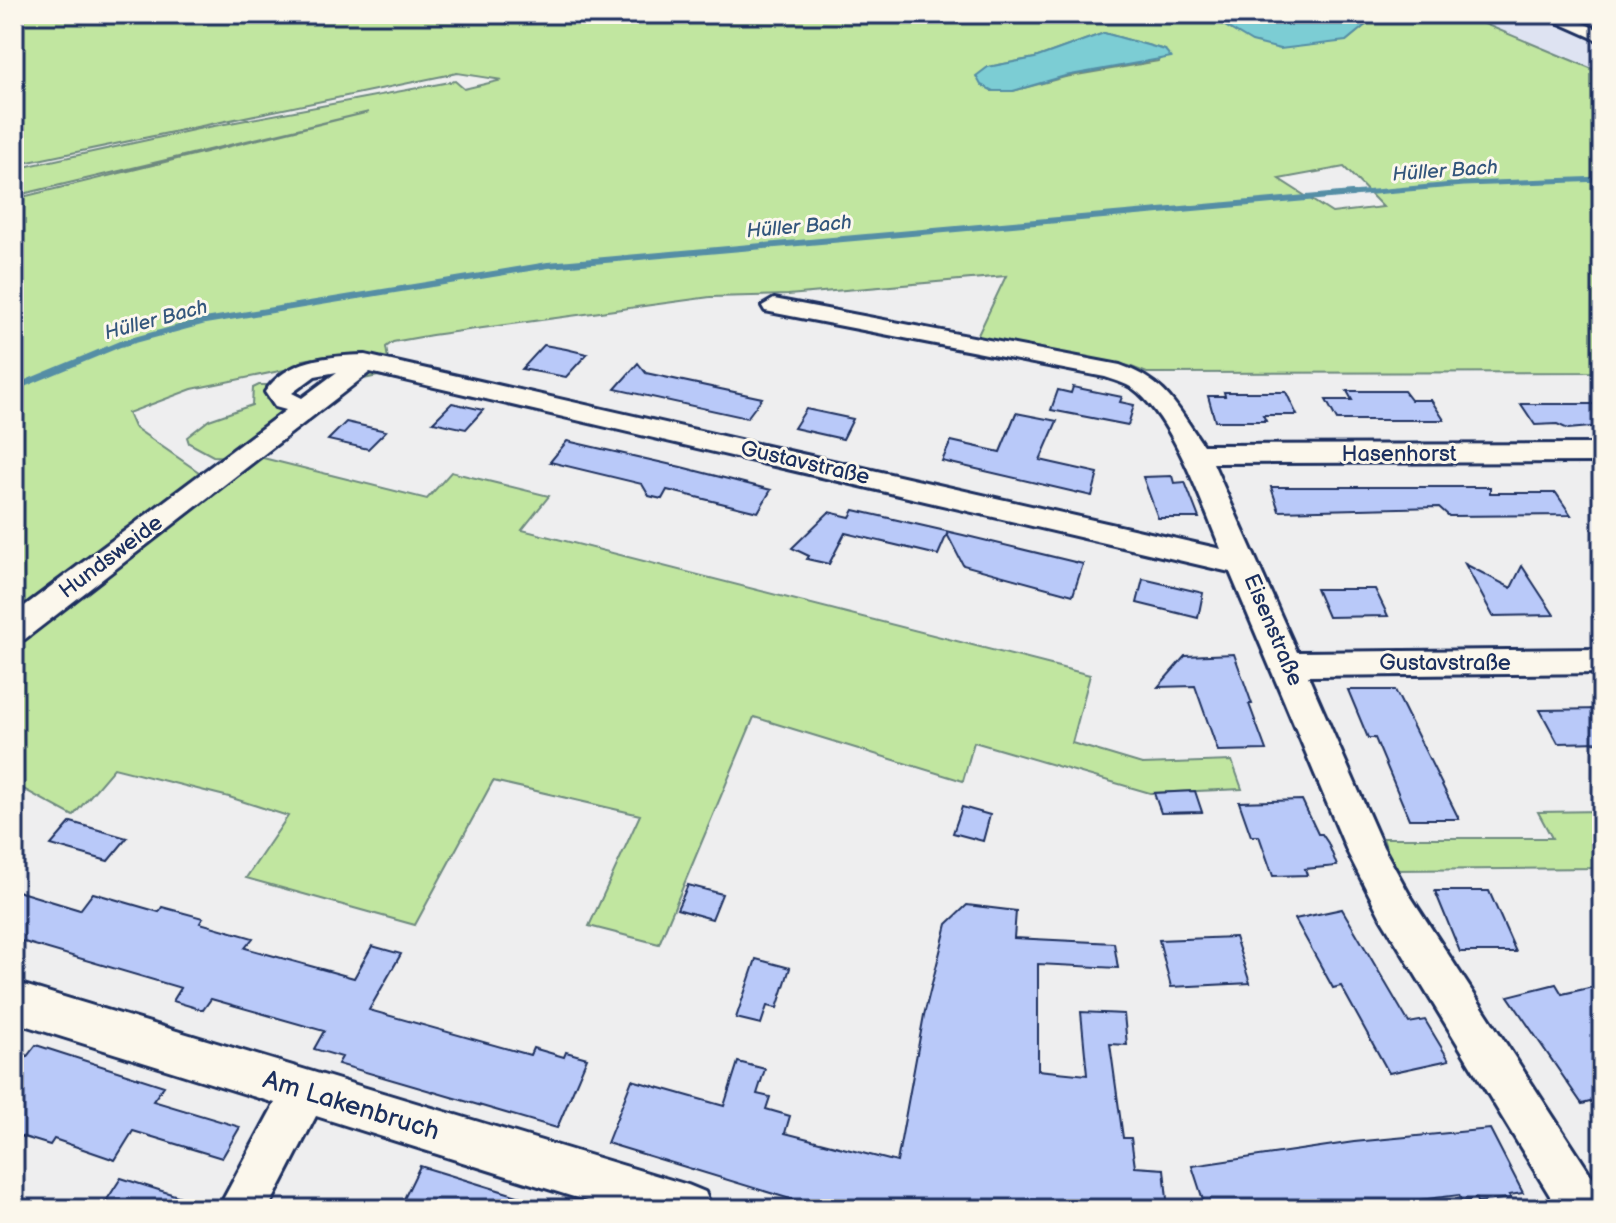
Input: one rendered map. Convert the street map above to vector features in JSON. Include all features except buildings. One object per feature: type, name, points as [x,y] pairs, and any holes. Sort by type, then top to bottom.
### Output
[{"type":"street","points":[[1547,14],[1602,37]]},
{"type":"street","name":"Eisenstraße","points":[[774,306],[1126,374],[1157,397],[1195,454],[1367,853],[1395,906],[1585,1209]]},
{"type":"street","name":"Gustavstraße","points":[[208,484],[365,363],[1245,565]]},
{"type":"street","name":"Hasenhorst","points":[[1195,454],[1602,453]]},
{"type":"street","name":"Hundsweide","points":[[14,631],[208,484]]},
{"type":"street","name":"Gustavstraße","points":[[1287,664],[1602,661]]},
{"type":"street","name":"Am Lakenbruch","points":[[14,1002],[688,1209]]},
{"type":"street","points":[[242,1209],[305,1092]]},
{"type":"shaded area","points":[[1472,14],[1556,14],[1602,32],[1602,73],[1475,20]]},
{"type":"green space","points":[[14,14],[1205,14],[1236,32],[1346,41],[1379,14],[1472,14],[1475,20],[1602,73],[1602,372],[1147,373],[1129,366],[977,337],[1006,276],[788,295],[710,297],[432,335],[393,342],[386,347],[388,359],[364,353],[327,361],[326,356],[303,360],[304,366],[192,389],[128,413],[134,427],[206,477],[30,609],[14,602],[14,199],[369,112],[14,196],[14,169],[198,129],[455,81],[464,89],[502,80],[457,73],[14,165]],"holes":[[[1104,33],[1165,50],[1158,61],[1065,77],[1013,91],[992,91],[988,67],[1035,58]],[[1344,167],[1383,207],[1332,213],[1279,179]]]},
{"type":"green space","points":[[381,372],[428,383],[427,386],[378,376],[359,380],[259,457],[427,499],[451,472],[549,496],[522,530],[1090,675],[1072,743],[1142,764],[1232,761],[1242,789],[1150,793],[974,742],[963,781],[754,717],[659,944],[589,926],[640,815],[493,781],[415,925],[246,878],[288,816],[229,797],[114,768],[73,816],[14,784],[14,640],[365,374]]},
{"type":"green space","points":[[269,385],[266,399],[286,410],[233,457],[213,456],[189,443],[187,437],[209,420],[252,405],[253,388]]},
{"type":"green space","points":[[1602,811],[1602,868],[1393,870],[1383,838],[1552,838],[1538,812]]},
{"type":"water","points":[[1205,14],[1379,14],[1346,41],[1280,49],[1252,42]]},
{"type":"water","points":[[1104,33],[1165,50],[1171,57],[1065,76],[1013,91],[993,91],[981,85],[976,76],[988,67],[1035,58]]},
{"type":"waterway","name":"Hüller Bach","points":[[1329,196],[1464,184],[1602,179]]},
{"type":"waterway","name":"Hüller Bach","points":[[14,388],[120,344],[205,321],[548,265],[1352,194]]}]
